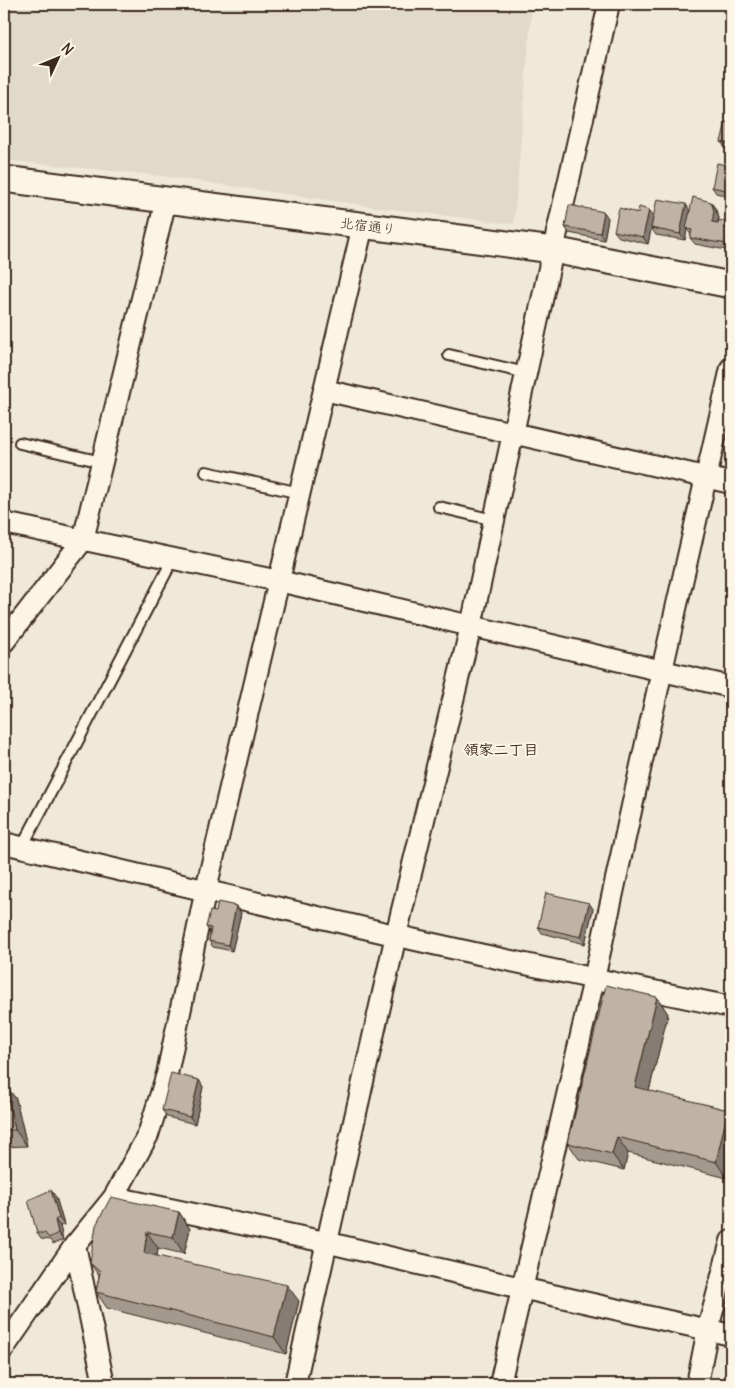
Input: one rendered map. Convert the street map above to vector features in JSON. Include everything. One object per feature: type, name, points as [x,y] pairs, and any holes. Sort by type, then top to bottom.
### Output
[{"type":"street","points":[[295,1384],[396,935],[471,626],[609,4]]},
{"type":"street","name":"北宿通り","points":[[4,179],[553,250],[731,285]]},
{"type":"street","points":[[4,642],[83,540],[166,200]]},
{"type":"street","points":[[4,1348],[75,1245],[114,1198],[148,1135],[167,1074],[206,889],[363,225]]},
{"type":"street","points":[[500,1384],[594,979],[731,368]]},
{"type":"street","points":[[324,390],[731,483]]},
{"type":"street","points":[[4,523],[279,581],[731,687]]},
{"type":"street","points":[[13,845],[396,935],[731,1007]]},
{"type":"street","points":[[114,1198],[326,1242],[731,1335]]},
{"type":"street","points":[[697,1384],[708,1329],[731,1241]]},
{"type":"street","points":[[75,1245],[104,1384]]},
{"type":"lane","points":[[449,355],[526,373]]},
{"type":"lane","points":[[20,444],[102,462]]},
{"type":"lane","points":[[206,472],[300,493]]},
{"type":"lane","points":[[439,507],[494,520]]},
{"type":"lane","points":[[13,845],[173,559]]},
{"type":"shaded area","points":[[4,4],[532,4],[514,224],[382,208],[162,176],[4,160]]},
{"type":"building","points":[[726,122],[731,123],[731,144],[721,142]]},
{"type":"building","points":[[717,163],[731,166],[731,191],[712,187]]},
{"type":"building","points":[[693,197],[711,202],[714,211],[712,222],[718,223],[719,220],[726,222],[724,227],[731,229],[728,244],[690,238],[692,230],[686,228]]},
{"type":"building","points":[[657,199],[686,204],[680,234],[651,228]]},
{"type":"building","points":[[569,205],[604,212],[600,233],[565,227]]},
{"type":"building","points":[[639,207],[649,210],[643,237],[614,231],[619,208],[638,213]]},
{"type":"building","points":[[546,893],[589,903],[581,937],[538,927]]},
{"type":"building","points":[[218,902],[236,906],[228,945],[209,941],[211,928],[206,927],[210,911],[216,912]]},
{"type":"building","points":[[606,985],[657,997],[635,1087],[728,1110],[716,1162],[617,1137],[612,1154],[568,1143]]},
{"type":"building","points":[[171,1073],[199,1080],[190,1117],[162,1110]]},
{"type":"building","points":[[4,1083],[15,1130],[4,1130]]},
{"type":"building","points":[[51,1190],[59,1218],[55,1220],[58,1233],[49,1238],[45,1233],[37,1233],[28,1200]]},
{"type":"building","points":[[111,1197],[179,1212],[173,1237],[147,1232],[144,1253],[287,1285],[274,1337],[96,1292],[100,1272],[90,1263],[96,1225]]},
{"type":"district","name":"領家二丁目","points":[[501,749]]}]
